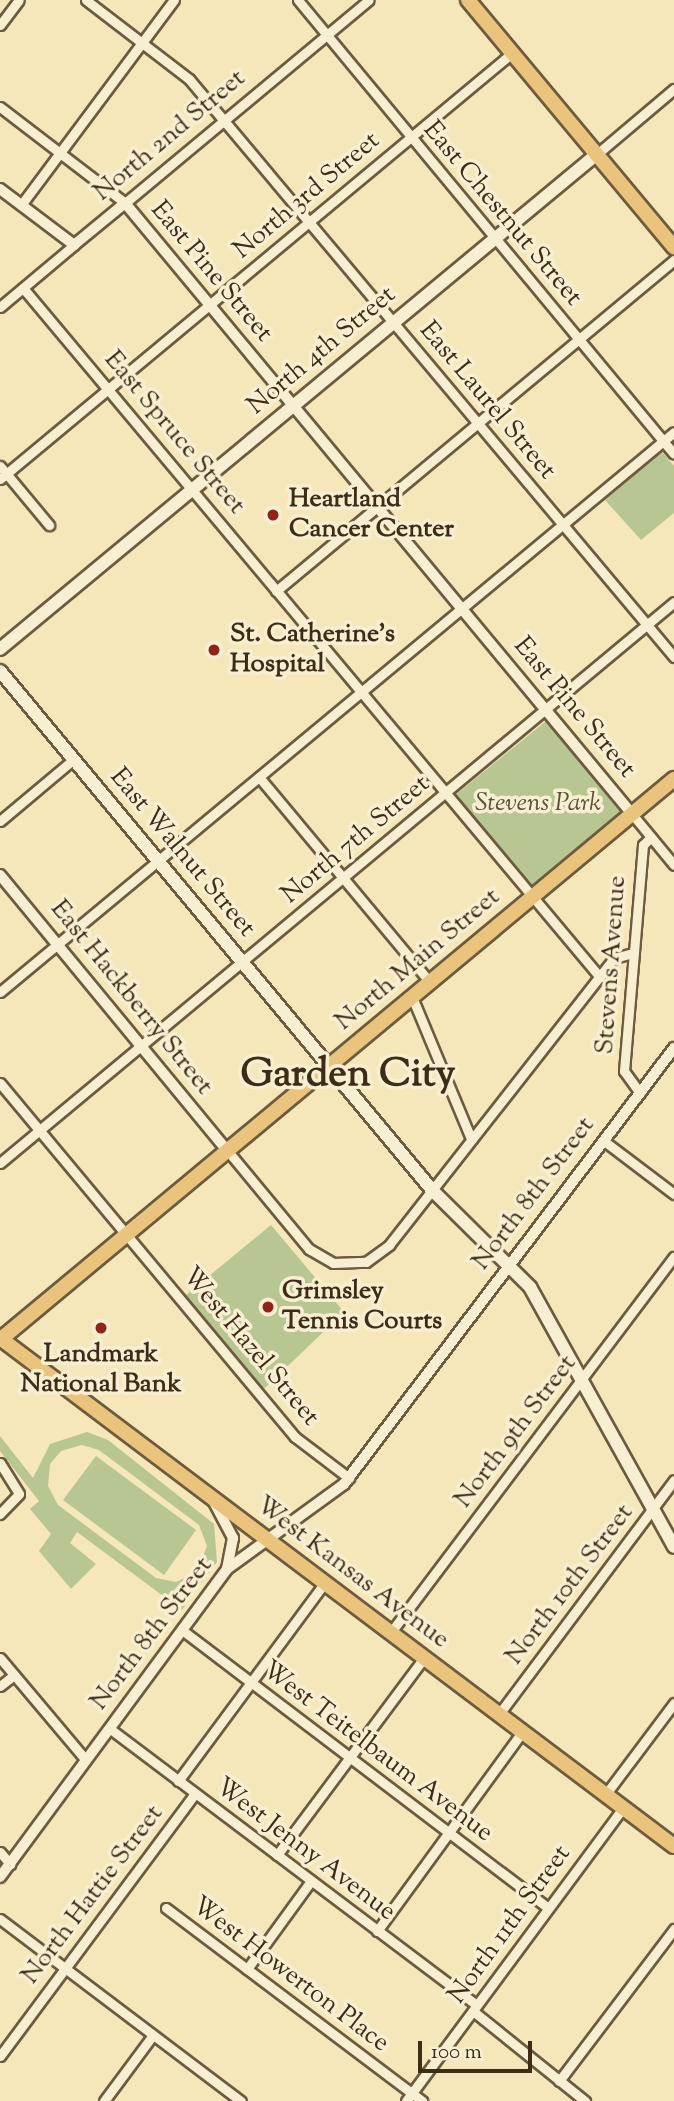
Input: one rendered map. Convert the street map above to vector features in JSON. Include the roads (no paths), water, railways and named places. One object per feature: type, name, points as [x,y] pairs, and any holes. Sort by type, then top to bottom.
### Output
[{"type":"main road","points":[[468,0],[674,247]]},
{"type":"main road","name":"North 4th Street","points":[[0,649],[597,154]]},
{"type":"main road","name":"East Walnut Street","points":[[0,671],[432,1190],[509,1265],[539,1299],[674,1547]]},
{"type":"main road","name":"North Main Street","points":[[0,1339],[674,779]]},
{"type":"main road","name":"West Kansas Avenue","points":[[0,1339],[674,1846]]},
{"type":"street","points":[[0,25],[19,0]]},
{"type":"street","name":"East Laurel Street","points":[[86,0],[190,79],[674,657]]},
{"type":"street","points":[[21,205],[174,0]]},
{"type":"street","name":"East Chestnut Street","points":[[298,0],[674,454]]},
{"type":"street","name":"North 2nd Street","points":[[0,307],[369,0]]},
{"type":"street","name":"North 3rd Street","points":[[2,473],[108,389],[512,53]]},
{"type":"street","name":"North 4th Street","points":[[597,154],[674,89]]},
{"type":"street","name":"East Pine Street","points":[[0,107],[125,203],[632,814]]},
{"type":"street","points":[[0,189],[74,245]]},
{"type":"street","points":[[276,591],[674,260]]},
{"type":"street","name":"East Spruce Street","points":[[23,288],[600,977]]},
{"type":"street","points":[[0,992],[674,432]]},
{"type":"street","points":[[2,473],[49,525]]},
{"type":"street","name":"North 7th Street","points":[[0,1163],[674,602]]},
{"type":"street","points":[[0,821],[74,759]]},
{"type":"street","points":[[258,777],[429,982]]},
{"type":"street","points":[[632,814],[674,865]]},
{"type":"street","name":"Stevens Avenue","points":[[640,1093],[624,1071],[643,845],[651,837]]},
{"type":"street","name":"East Hackberry Street","points":[[0,875],[227,1150]]},
{"type":"street","points":[[227,1150],[309,1249],[333,1263],[366,1262],[432,1190],[616,955],[633,953]]},
{"type":"street","points":[[412,997],[471,1139]]},
{"type":"street","name":"North 8th Street","points":[[0,1877],[227,1569],[349,1478],[674,1048]]},
{"type":"street","name":"West Hazel Street","points":[[0,1083],[295,1437],[349,1478]]},
{"type":"street","points":[[604,1141],[674,1194]]},
{"type":"street","name":"North 9th Street","points":[[391,1632],[674,1257]]},
{"type":"street","points":[[0,1463],[19,1494],[0,1514]]},
{"type":"street","name":"North 10th Street","points":[[499,1714],[674,1480]]},
{"type":"street","points":[[208,1494],[233,1538],[227,1569]]},
{"type":"street","name":"North Hattie Street","points":[[178,1781],[325,1582]]},
{"type":"street","name":"West Teitelbaum Avenue","points":[[182,1630],[547,1907]]},
{"type":"street","points":[[0,1658],[86,1760]]},
{"type":"street","points":[[277,1855],[424,1658]]},
{"type":"street","points":[[0,1686],[14,1675]]},
{"type":"street","points":[[606,1795],[674,1703]]},
{"type":"street","name":"West Jenny Avenue","points":[[110,1728],[377,1931],[585,2101]]},
{"type":"street","points":[[377,1931],[522,1732]]},
{"type":"street","name":"North Hattie Street","points":[[0,2056],[195,1793]]},
{"type":"street","name":"North 11th Street","points":[[409,2097],[547,1907],[623,1808]]},
{"type":"street","points":[[0,1852],[10,1864]]},
{"type":"street","points":[[247,1969],[312,1881]]},
{"type":"street","name":"West Howerton Place","points":[[166,1908],[409,2097],[422,2101]]},
{"type":"street","points":[[0,1919],[241,2101]]},
{"type":"street","points":[[559,2081],[674,1928]]},
{"type":"street","points":[[104,2101],[153,2035]]},
{"type":"place","name":"Heartland Cancer Center","points":[[273,515]]},
{"type":"place","name":"St. Catherine's Hospital","points":[[214,650]]},
{"type":"place","name":"Grimsley Tennis Courts","points":[[268,1307]]},
{"type":"place","name":"Landmark National Bank","points":[[101,1328]]},
{"type":"district","name":"Garden City","points":[[348,1076]]},
{"type":"park label","name":"Stevens Park","points":[[538,804]]}]
